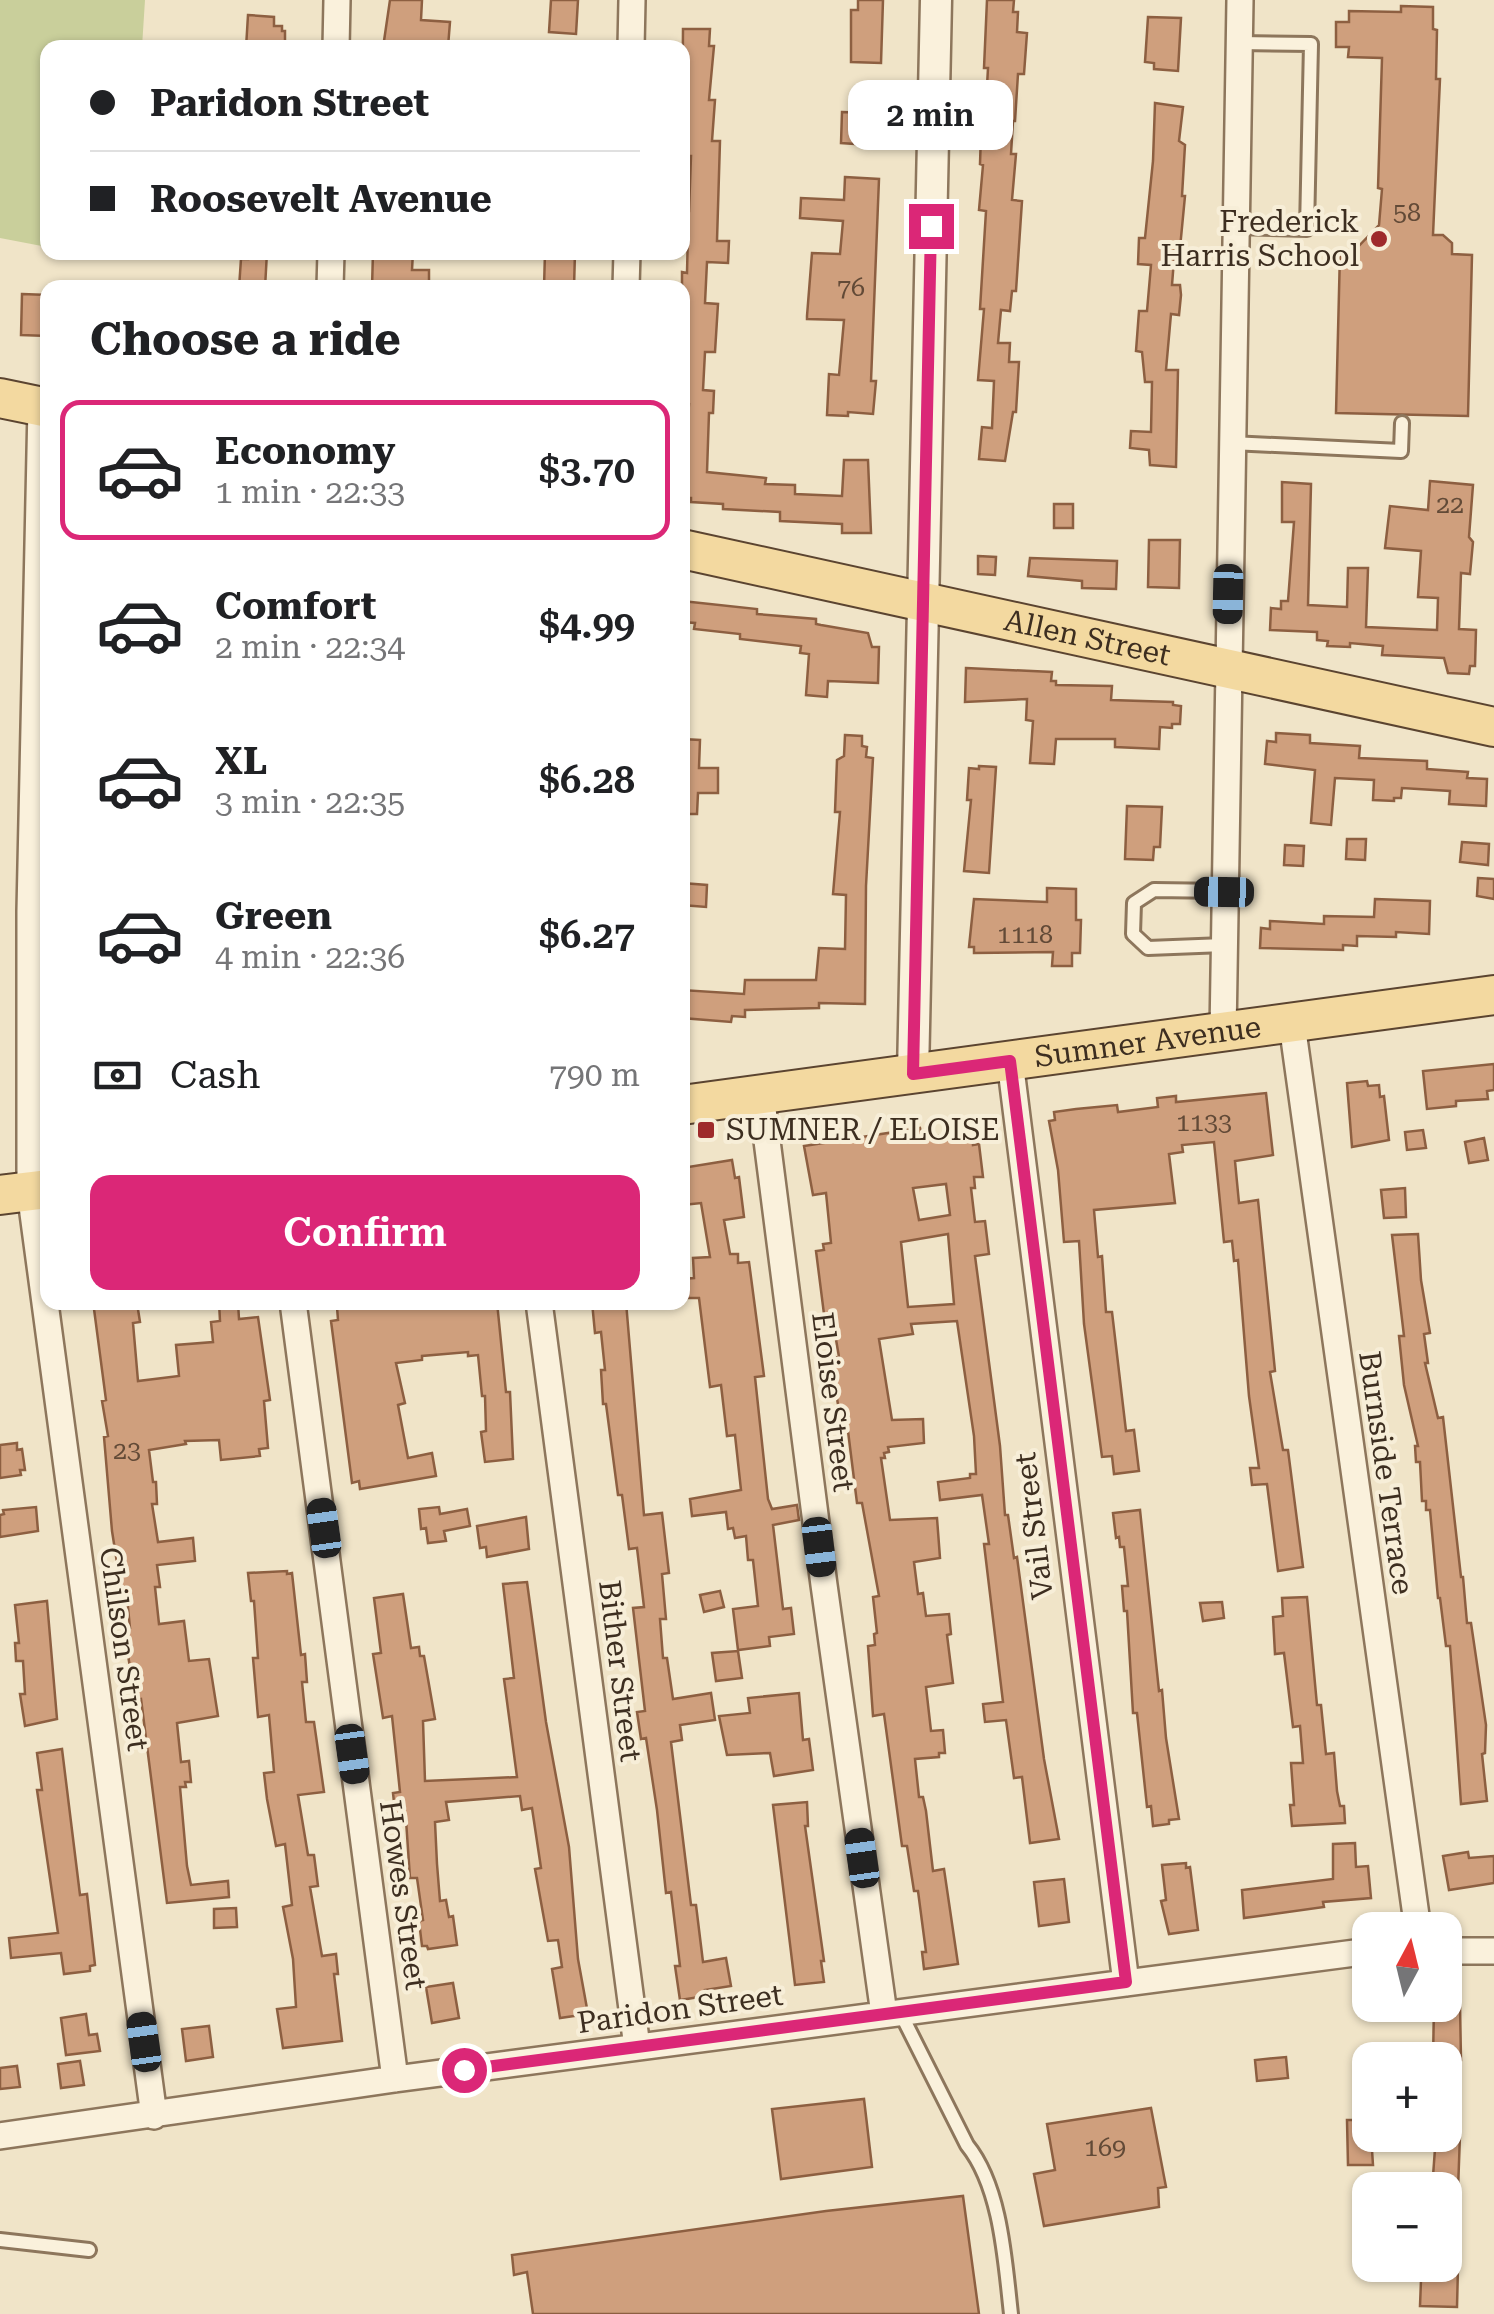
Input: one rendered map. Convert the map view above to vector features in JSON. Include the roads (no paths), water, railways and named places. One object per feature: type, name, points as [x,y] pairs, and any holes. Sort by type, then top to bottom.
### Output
[{"type":"main road","points":[[0,398],[40,406]]},
{"type":"main road","name":"Allen Street","points":[[690,551],[1494,727]]},
{"type":"main road","name":"Sumner Avenue","points":[[690,1103],[1494,995]]},
{"type":"street","points":[[336,40],[338,0]]},
{"type":"street","points":[[631,40],[632,0]]},
{"type":"street","points":[[913,1074],[936,0]]},
{"type":"street","points":[[1223,1034],[1240,0]]},
{"type":"street","name":"Chilson Street","points":[[40,556],[26,1192],[40,1293]]},
{"type":"street","name":"Burnside Terrace","points":[[1292,1024],[1415,1912]]},
{"type":"street","name":"Vail Street","points":[[1010,1061],[1126,1982]]},
{"type":"street","name":"Eloise Street","points":[[761,1094],[824,1585],[892,2013]]},
{"type":"street","name":"Chilson Street","points":[[42,1310],[154,2116]]},
{"type":"street","name":"Howes Street","points":[[295,1310],[395,2079]]},
{"type":"street","name":"Bither Street","points":[[540,1310],[637,2047]]},
{"type":"street","points":[[1462,1951],[1494,1951]]},
{"type":"street","name":"Paridon Street","points":[[0,2136],[395,2079],[1352,1953]]},
{"type":"lane","points":[[1234,228],[1307,229],[1311,44],[1238,43]]},
{"type":"lane","points":[[1231,443],[1401,451],[1402,423]]},
{"type":"lane","points":[[1224,892],[1154,890],[1134,904],[1133,934],[1148,948],[1224,945]]},
{"type":"lane","points":[[892,2013],[980,2160],[1002,2236],[1012,2314]]},
{"type":"lane","points":[[0,2240],[89,2250]]},
{"type":"place","name":"Frederick Harris School","points":[[1379,239]]},
{"type":"place","name":"SUMNER / ELOISE","points":[[706,1130]]}]
